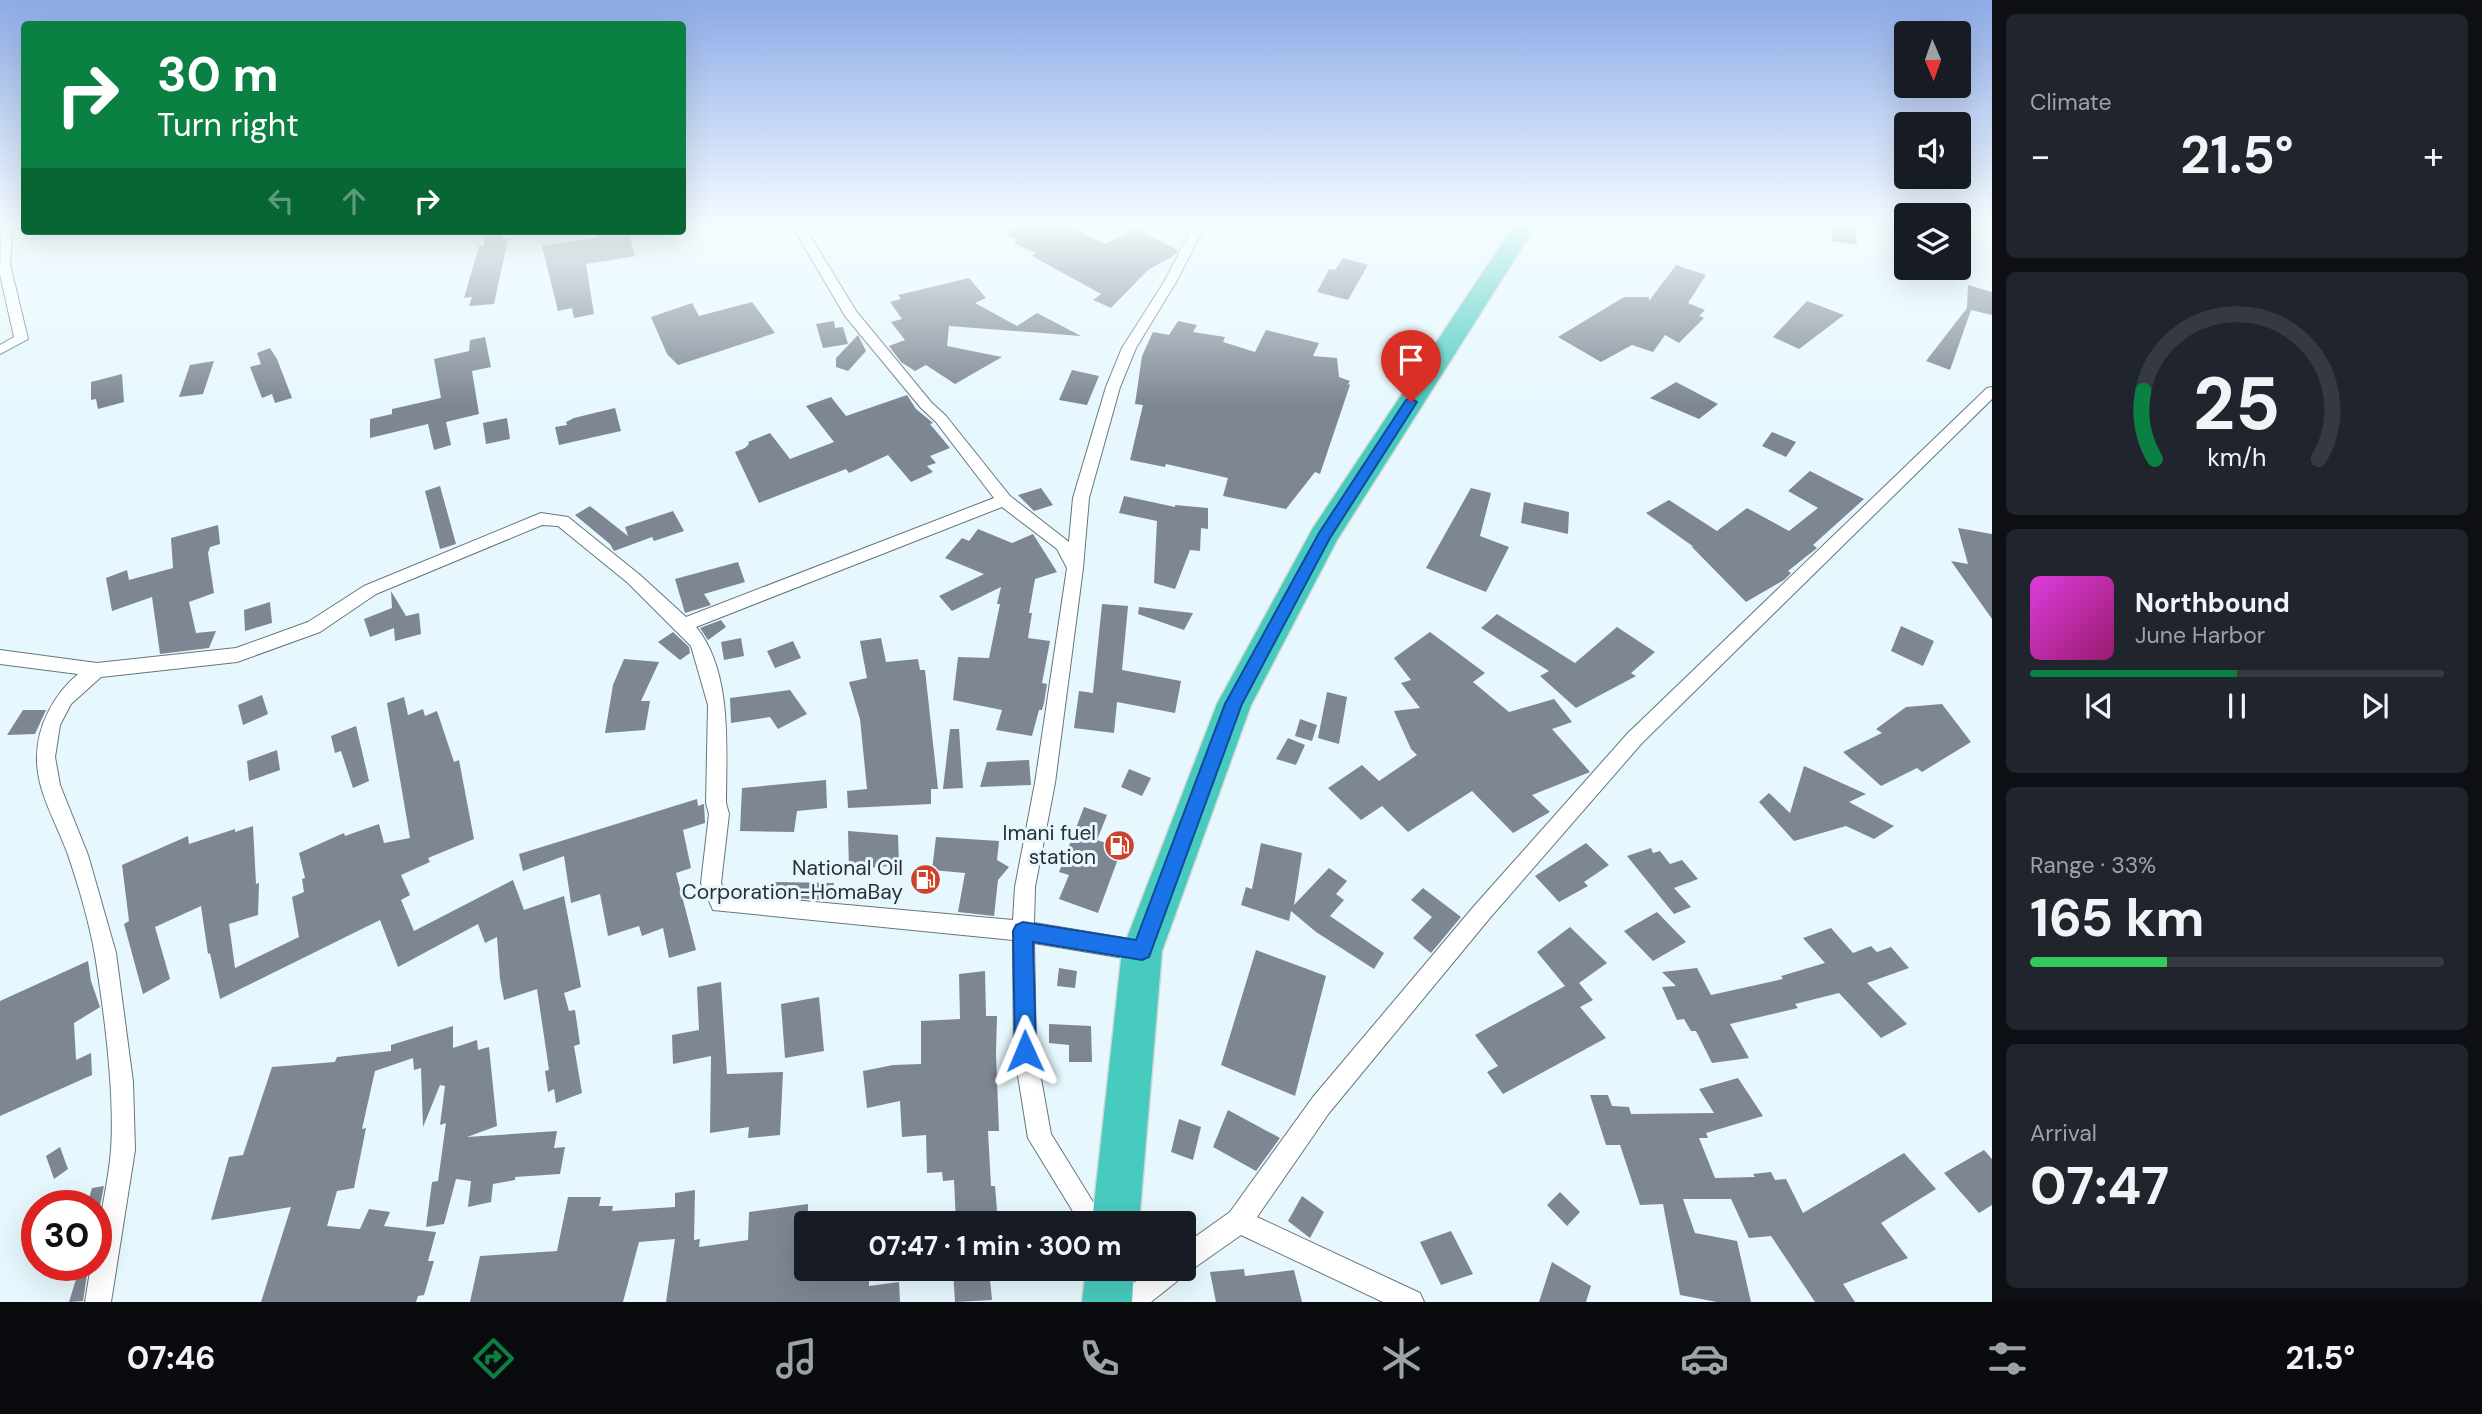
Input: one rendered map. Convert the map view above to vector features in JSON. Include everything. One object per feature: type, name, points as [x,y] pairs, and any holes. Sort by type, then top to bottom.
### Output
[{"type":"highway","points":[[1116,1211],[1142,951],[1234,704],[1324,536],[1487,285]]},
{"type":"highway","points":[[1107,1302],[1109,1281]]},
{"type":"street","points":[[0,350],[21,340],[9,285]]},
{"type":"street","points":[[833,285],[850,313],[926,405],[941,419],[1004,500],[1063,545],[1075,568]]},
{"type":"street","points":[[1086,1211],[1040,1138],[1025,1051],[1025,887],[1045,783],[1075,568],[1081,498],[1113,387],[1129,348],[1168,285]]},
{"type":"street","points":[[1196,1251],[1239,1221],[1321,1105],[1482,912],[1635,738],[1992,391]]},
{"type":"street","points":[[684,625],[1004,500]]},
{"type":"street","points":[[0,657],[97,670],[237,655],[314,628],[370,590],[541,519],[562,521],[634,579],[684,625],[699,643],[717,705],[716,803],[719,814],[711,883],[720,903],[1023,931],[1142,951]]},
{"type":"street","points":[[97,670],[65,699],[51,725],[46,757],[50,785],[78,855],[104,953],[121,1082],[123,1150],[98,1302]]},
{"type":"street","points":[[1239,1221],[1297,1251],[1411,1302]]},
{"type":"street","points":[[1130,1302],[1157,1281]]},
{"type":"building","points":[[468,285],[498,285],[494,304],[469,306],[472,297],[464,298]]},
{"type":"building","points":[[552,285],[589,285],[594,314],[574,318],[572,308],[558,311]]},
{"type":"building","points":[[941,285],[975,285],[986,298],[975,303],[1017,326],[1037,313],[1081,336],[949,326],[947,346],[1002,357],[955,384],[926,365],[915,371],[901,362],[889,346],[905,340],[891,322],[902,319],[890,302],[901,299],[898,295]]},
{"type":"building","points":[[1084,285],[1134,285],[1111,308],[1093,300],[1101,294]]},
{"type":"building","points":[[1321,285],[1357,285],[1348,300],[1317,292]]},
{"type":"building","points":[[1661,285],[1700,285],[1688,303],[1705,310],[1699,316],[1704,318],[1679,343],[1665,335],[1653,352],[1632,345],[1601,362],[1558,337],[1624,297],[1649,297],[1649,301]]},
{"type":"building","points":[[1968,285],[1992,292],[1992,315],[1971,310],[1950,370],[1926,361],[1967,308]]},
{"type":"building","points":[[1807,301],[1844,315],[1799,349],[1773,337]]},
{"type":"building","points":[[752,302],[775,333],[678,365],[667,354],[651,317],[692,303],[699,316]]},
{"type":"building","points":[[834,321],[835,328],[843,327],[848,344],[823,348],[816,324]]},
{"type":"building","points":[[1178,321],[1197,325],[1193,332],[1225,337],[1223,342],[1255,352],[1266,330],[1319,343],[1313,356],[1337,358],[1339,377],[1350,381],[1350,385],[1320,474],[1315,472],[1286,509],[1223,496],[1228,478],[1166,464],[1165,467],[1130,460],[1143,405],[1135,404],[1142,356],[1153,332],[1169,335]]},
{"type":"building","points":[[858,335],[866,351],[848,371],[836,367],[836,358]]},
{"type":"building","points":[[485,337],[491,367],[472,371],[479,414],[446,422],[451,445],[434,450],[428,424],[370,438],[370,419],[392,414],[392,409],[441,398],[434,359],[469,351],[470,340]]},
{"type":"building","points":[[270,348],[292,398],[275,403],[272,394],[262,398],[250,367],[261,364],[257,353]]},
{"type":"building","points":[[214,361],[203,394],[179,397],[190,365]]},
{"type":"building","points":[[1072,370],[1099,376],[1087,405],[1059,400]]},
{"type":"building","points":[[122,374],[124,402],[98,409],[96,399],[91,400],[91,382]]},
{"type":"building","points":[[1676,382],[1718,404],[1699,419],[1650,398]]},
{"type":"building","points":[[907,395],[916,409],[933,423],[930,424],[950,448],[930,456],[936,463],[927,466],[933,472],[911,482],[888,455],[849,473],[846,469],[759,503],[735,452],[745,448],[748,442],[770,433],[790,459],[834,442],[806,406],[831,397],[846,416]]},
{"type":"building","points":[[615,408],[621,431],[559,445],[555,427],[567,425],[566,422],[574,418]]},
{"type":"building","points":[[507,418],[510,439],[486,444],[483,423]]},
{"type":"building","points":[[1772,432],[1796,442],[1786,457],[1762,446]]},
{"type":"building","points":[[1810,471],[1864,499],[1813,545],[1817,548],[1788,571],[1791,573],[1784,580],[1746,602],[1691,546],[1694,547],[1646,513],[1669,500],[1717,531],[1747,508],[1789,531],[1818,508],[1788,491]]},
{"type":"building","points":[[440,486],[456,544],[440,549],[425,491]]},
{"type":"building","points":[[1041,488],[1053,505],[1034,511],[1018,495]]},
{"type":"building","points":[[1471,488],[1491,493],[1480,536],[1509,547],[1486,592],[1426,568]]},
{"type":"building","points":[[1124,496],[1175,507],[1208,508],[1208,529],[1201,528],[1200,551],[1190,550],[1175,589],[1154,583],[1157,521],[1119,513]]},
{"type":"building","points":[[1524,502],[1569,512],[1568,534],[1521,523]]},
{"type":"building","points":[[590,506],[628,536],[625,527],[673,511],[684,531],[654,541],[652,537],[614,551],[610,544],[575,515]]},
{"type":"building","points":[[218,525],[220,544],[210,547],[208,553],[214,593],[189,602],[196,633],[216,631],[209,648],[160,654],[152,597],[112,611],[106,578],[127,570],[129,580],[173,568],[171,538]]},
{"type":"building","points":[[1958,528],[1992,534],[1992,619],[1951,561],[1968,564]]},
{"type":"building","points":[[978,529],[1012,543],[1033,534],[1057,572],[1035,579],[1029,613],[1032,613],[1028,638],[1050,641],[1042,683],[1047,684],[1044,703],[1042,710],[1039,710],[1032,736],[996,730],[1002,710],[953,700],[958,657],[989,658],[1000,604],[997,604],[1001,587],[952,611],[939,596],[984,574],[945,558],[962,538],[969,541]]},
{"type":"building","points":[[738,562],[745,582],[704,594],[711,605],[685,613],[675,579]]},
{"type":"building","points":[[391,591],[406,616],[419,613],[421,634],[395,641],[394,628],[370,637],[364,619],[392,608]]},
{"type":"building","points":[[270,602],[272,623],[245,631],[244,610]]},
{"type":"building","points":[[1102,604],[1128,606],[1122,670],[1181,681],[1175,713],[1117,702],[1114,733],[1074,728],[1079,691],[1093,693]]},
{"type":"building","points":[[1139,607],[1193,613],[1184,630],[1138,614]]},
{"type":"building","points":[[1497,614],[1575,663],[1617,627],[1655,652],[1631,673],[1636,676],[1576,708],[1540,676],[1549,671],[1481,628]]},
{"type":"building","points":[[721,620],[726,627],[708,640],[700,628]]},
{"type":"building","points":[[1901,626],[1934,641],[1923,666],[1891,651]]},
{"type":"building","points":[[673,632],[689,647],[690,653],[680,660],[658,642]]},
{"type":"building","points":[[1430,632],[1485,673],[1473,682],[1509,712],[1554,699],[1572,722],[1552,729],[1590,772],[1532,795],[1550,812],[1513,833],[1472,791],[1408,832],[1382,806],[1361,820],[1328,788],[1362,765],[1379,781],[1417,755],[1411,749],[1394,711],[1420,708],[1401,683],[1411,680],[1394,658]]},
{"type":"building","points":[[741,638],[744,656],[724,660],[721,642]]},
{"type":"building","points":[[881,638],[886,662],[918,659],[920,670],[925,670],[938,789],[931,789],[931,804],[848,808],[847,791],[867,789],[860,719],[849,682],[867,678],[860,641]]},
{"type":"building","points":[[793,641],[801,658],[775,668],[767,651]]},
{"type":"building","points":[[624,659],[659,662],[641,701],[650,701],[645,730],[605,733],[613,685]]},
{"type":"building","points":[[790,690],[807,714],[778,729],[770,717],[731,723],[730,698]]},
{"type":"building","points":[[1327,692],[1347,697],[1339,744],[1318,738]]},
{"type":"building","points":[[262,695],[268,714],[243,725],[238,705]]},
{"type":"building","points":[[404,697],[408,715],[423,709],[425,716],[437,711],[454,762],[459,760],[474,839],[428,858],[430,862],[401,875],[410,895],[401,900],[414,931],[513,880],[524,910],[564,896],[581,987],[564,993],[569,1011],[575,1010],[580,1044],[574,1046],[582,1093],[556,1103],[554,1089],[548,1092],[545,1071],[549,1070],[537,989],[504,1000],[497,937],[485,943],[478,924],[398,967],[380,920],[220,999],[210,953],[208,954],[201,906],[155,927],[170,979],[143,994],[124,924],[129,921],[122,865],[188,836],[189,844],[253,826],[256,884],[259,883],[258,915],[229,924],[235,968],[299,937],[292,897],[304,892],[302,879],[305,878],[299,853],[344,833],[345,836],[379,824],[384,843],[410,838],[387,703]]},
{"type":"building","points":[[1942,704],[1971,742],[1922,772],[1917,768],[1881,786],[1843,752],[1882,733],[1876,729],[1906,707]]},
{"type":"building","points":[[23,710],[46,710],[35,734],[7,735]]},
{"type":"building","points":[[1300,719],[1317,725],[1312,741],[1295,736]]},
{"type":"building","points":[[356,726],[369,781],[353,788],[341,751],[335,753],[331,736]]},
{"type":"building","points":[[950,729],[959,729],[963,788],[943,789]]},
{"type":"building","points":[[1288,738],[1305,745],[1296,765],[1276,759]]},
{"type":"building","points":[[277,750],[280,770],[249,781],[247,761]]},
{"type":"building","points":[[1029,760],[1031,785],[980,787],[987,762]]},
{"type":"building","points":[[1804,766],[1866,794],[1849,802],[1894,826],[1874,839],[1846,826],[1794,841],[1759,802],[1769,793],[1790,813]]},
{"type":"building","points":[[1129,769],[1151,778],[1142,796],[1121,787]]},
{"type":"building","points":[[826,780],[827,808],[797,811],[794,832],[740,831],[742,788]]},
{"type":"building","points":[[697,799],[698,806],[704,804],[705,823],[683,830],[691,868],[676,873],[696,950],[669,958],[663,928],[642,936],[639,926],[608,936],[600,894],[571,903],[564,856],[523,871],[519,854]]},
{"type":"building","points":[[1084,807],[1107,815],[1097,840],[1122,848],[1098,913],[1059,899],[1069,875],[1059,872]]},
{"type":"building","points":[[848,831],[898,835],[899,865],[849,870]]},
{"type":"building","points":[[936,837],[999,841],[997,860],[1009,867],[998,880],[994,916],[958,912],[965,873],[932,870]]},
{"type":"building","points":[[1261,843],[1302,853],[1294,905],[1329,868],[1347,881],[1336,894],[1344,900],[1330,916],[1384,953],[1374,969],[1316,932],[1291,911],[1289,921],[1241,905],[1246,887],[1252,889]]},
{"type":"building","points":[[1586,843],[1609,865],[1584,882],[1588,886],[1559,902],[1535,876]]},
{"type":"building","points":[[1651,848],[1653,853],[1660,851],[1670,864],[1682,860],[1698,879],[1674,888],[1691,907],[1674,914],[1627,856]]},
{"type":"building","points":[[775,882],[834,883],[832,901],[773,896]]},
{"type":"building","points":[[1423,888],[1461,917],[1431,953],[1413,938],[1432,917],[1411,900]]},
{"type":"building","points":[[1657,912],[1686,942],[1653,961],[1624,931]]},
{"type":"building","points":[[1570,927],[1607,963],[1579,983],[1593,1000],[1580,1007],[1606,1038],[1503,1094],[1487,1072],[1498,1066],[1475,1035],[1565,986],[1537,952]]},
{"type":"building","points":[[1831,928],[1853,953],[1871,946],[1877,952],[1891,947],[1909,968],[1867,983],[1907,1024],[1881,1038],[1839,993],[1795,1004],[1798,1008],[1730,1024],[1749,1058],[1712,1063],[1696,1031],[1691,1031],[1684,1019],[1677,1020],[1662,987],[1676,986],[1662,972],[1697,968],[1711,995],[1783,979],[1781,976],[1825,963],[1803,938]]},
{"type":"building","points":[[1256,950],[1326,976],[1295,1096],[1221,1065]]},
{"type":"building","points":[[88,961],[91,981],[100,1007],[74,1023],[76,1060],[91,1053],[92,1075],[0,1116],[0,1001]]},
{"type":"building","points":[[1059,968],[1077,971],[1075,988],[1057,986]]},
{"type":"building","points":[[985,971],[986,1016],[997,1016],[999,1131],[988,1131],[991,1186],[995,1186],[997,1211],[955,1211],[954,1180],[943,1181],[942,1172],[927,1173],[926,1135],[902,1137],[900,1101],[867,1108],[863,1071],[893,1065],[921,1064],[921,1021],[960,1019],[959,974]]},
{"type":"building","points":[[721,982],[727,1074],[783,1072],[780,1135],[748,1138],[749,1127],[710,1133],[711,1056],[673,1064],[672,1035],[699,1030],[697,987]]},
{"type":"building","points":[[819,997],[824,1051],[785,1058],[781,1004]]},
{"type":"building","points":[[1049,1024],[1091,1026],[1092,1062],[1069,1062],[1069,1045],[1049,1043]]},
{"type":"building","points":[[453,1026],[453,1048],[477,1040],[478,1050],[489,1047],[497,1126],[467,1137],[557,1131],[554,1148],[565,1147],[560,1174],[515,1177],[515,1180],[493,1184],[491,1202],[468,1207],[471,1181],[456,1179],[444,1224],[426,1227],[432,1182],[438,1181],[446,1123],[440,1125],[445,1086],[440,1085],[423,1127],[421,1068],[414,1070],[413,1058],[375,1071],[362,1129],[366,1128],[354,1188],[337,1191],[327,1226],[360,1229],[369,1209],[390,1212],[384,1226],[436,1232],[428,1261],[434,1261],[424,1295],[418,1296],[416,1302],[261,1302],[291,1207],[211,1220],[229,1157],[243,1155],[272,1067],[335,1062],[337,1057],[391,1051],[391,1045]]},
{"type":"building","points":[[1738,1078],[1763,1116],[1706,1133],[1708,1138],[1699,1138],[1715,1178],[1755,1177],[1753,1174],[1771,1172],[1775,1180],[1786,1179],[1803,1213],[1904,1153],[1936,1189],[1881,1223],[1908,1258],[1843,1284],[1855,1302],[1815,1302],[1771,1236],[1749,1238],[1731,1199],[1683,1199],[1695,1233],[1737,1241],[1751,1302],[1717,1302],[1680,1295],[1663,1204],[1640,1205],[1620,1145],[1606,1145],[1590,1095],[1608,1095],[1612,1106],[1629,1107],[1631,1114],[1714,1113],[1699,1089]]},
{"type":"building","points":[[1228,1110],[1280,1138],[1256,1171],[1213,1147]]},
{"type":"building","points":[[1179,1119],[1201,1127],[1193,1160],[1171,1152]]},
{"type":"building","points":[[60,1147],[68,1169],[54,1179],[46,1156]]},
{"type":"building","points":[[1984,1150],[1992,1159],[1992,1205],[1979,1213],[1944,1173]]},
{"type":"building","points":[[104,1186],[103,1190],[92,1188]]},
{"type":"building","points":[[695,1190],[694,1240],[700,1239],[699,1247],[748,1240],[749,1212],[808,1204],[808,1211],[794,1211],[794,1281],[869,1281],[869,1286],[899,1282],[900,1302],[666,1302],[675,1239],[639,1242],[623,1302],[470,1302],[480,1256],[557,1251],[568,1197],[601,1197],[599,1206],[613,1206],[612,1211],[675,1207],[675,1193]]},
{"type":"building","points":[[1560,1192],[1580,1212],[1567,1226],[1547,1205]]},
{"type":"building","points":[[1302,1196],[1324,1212],[1310,1238],[1288,1221]]},
{"type":"building","points":[[1451,1231],[1473,1274],[1441,1285],[1420,1242]]},
{"type":"building","points":[[1552,1262],[1591,1286],[1586,1302],[1539,1302]]},
{"type":"building","points":[[1244,1269],[1245,1276],[1294,1270],[1302,1302],[1216,1302],[1210,1272]]},
{"type":"building","points":[[75,1281],[86,1281],[83,1301],[69,1302]]},
{"type":"building","points":[[954,1281],[990,1281],[992,1300],[955,1302]]},
{"type":"place","name":"Imani fuel station","points":[[1119,845]]},
{"type":"place","name":"National Oil Corporation-HomaBay","points":[[926,880]]},
{"type":"route","points":[[1025,1051],[1023,931],[1142,951],[1234,704],[1324,536],[1411,402]]}]
